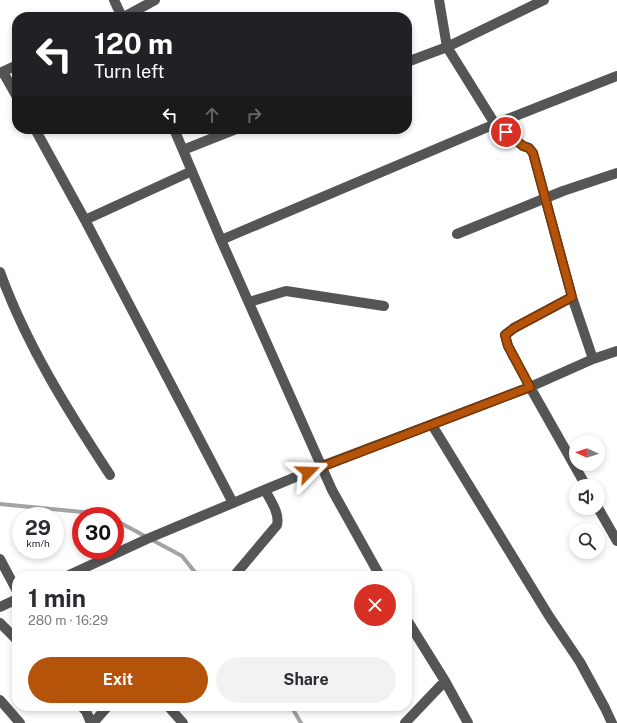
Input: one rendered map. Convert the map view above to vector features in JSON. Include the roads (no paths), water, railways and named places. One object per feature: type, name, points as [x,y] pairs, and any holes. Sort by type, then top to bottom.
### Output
[{"type":"street","points":[[114,0],[120,12]]},
{"type":"street","points":[[132,12],[155,0]]},
{"type":"street","points":[[439,0],[447,46],[495,124],[523,146],[532,150],[572,297],[593,359]]},
{"type":"street","points":[[412,60],[447,46],[544,0]]},
{"type":"street","points":[[12,67],[2,72],[12,89]]},
{"type":"street","points":[[221,240],[495,124],[617,76]]},
{"type":"street","points":[[38,134],[86,220],[233,502]]},
{"type":"street","points":[[176,134],[248,302],[337,500],[377,571]]},
{"type":"street","points":[[183,150],[223,134]]},
{"type":"street","points":[[86,220],[192,171]]},
{"type":"street","points":[[457,234],[563,191],[617,173]]},
{"type":"street","points":[[0,272],[20,321],[68,410],[110,475]]},
{"type":"street","points":[[248,302],[286,291],[384,306]]},
{"type":"street","points":[[572,297],[514,328],[505,335],[508,346],[582,479]]},
{"type":"street","points":[[78,571],[233,502],[322,466],[530,387],[593,359],[617,351]]},
{"type":"street","points":[[432,425],[549,616],[580,662],[612,723]]},
{"type":"street","points":[[238,571],[277,525],[278,516],[265,490]]},
{"type":"street","points":[[602,515],[617,541]]},
{"type":"street","points":[[0,560],[12,581]]},
{"type":"street","points":[[0,607],[12,601]]},
{"type":"street","points":[[0,623],[12,635]]},
{"type":"street","points":[[412,628],[445,681],[468,723]]},
{"type":"street","points":[[405,723],[445,681]]},
{"type":"street","points":[[0,700],[20,723]]},
{"type":"street","points":[[86,711],[92,723],[103,711]]},
{"type":"street","points":[[172,711],[183,723]]},
{"type":"waterway","points":[[0,504],[72,511]]},
{"type":"waterway","points":[[124,525],[182,556],[194,571]]},
{"type":"waterway","points":[[294,711],[301,723]]}]
